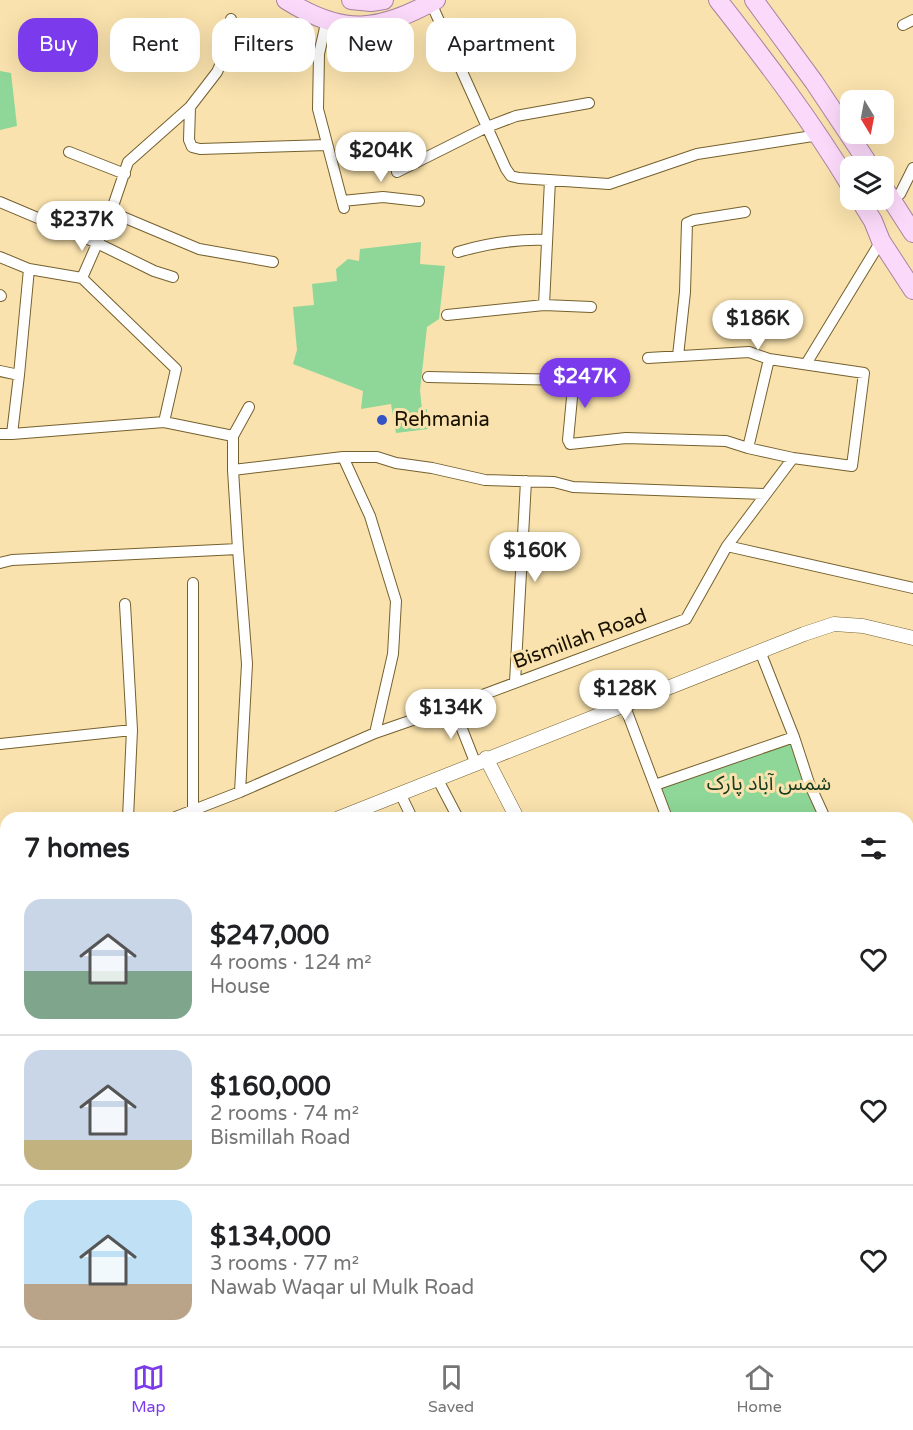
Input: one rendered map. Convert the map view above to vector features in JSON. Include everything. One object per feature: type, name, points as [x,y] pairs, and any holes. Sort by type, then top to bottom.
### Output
[{"type":"main road","points":[[286,0],[327,19]]},
{"type":"main road","points":[[351,0],[371,2],[384,0]]},
{"type":"main road","points":[[718,0],[764,57],[840,168]]},
{"type":"main road","points":[[754,0],[814,82],[863,156]]},
{"type":"main road","points":[[400,18],[434,1]]},
{"type":"main road","points":[[894,195],[913,233]]},
{"type":"main road","points":[[866,210],[881,241],[913,290]]},
{"type":"street","points":[[434,1],[487,127],[511,176],[609,184],[697,154],[819,135]]},
{"type":"street","points":[[327,19],[319,54],[318,109],[343,204],[383,197],[419,201]]},
{"type":"street","points":[[82,278],[111,212],[128,162],[190,107],[217,72]]},
{"type":"street","points":[[397,172],[487,127],[516,116],[589,103]]},
{"type":"street","points":[[190,107],[189,140],[192,147],[200,149],[327,145]]},
{"type":"street","points":[[69,152],[125,174]]},
{"type":"street","points":[[894,189],[913,168]]},
{"type":"street","points":[[544,304],[550,180]]},
{"type":"street","points":[[0,202],[97,243],[154,271],[173,277]]},
{"type":"street","points":[[111,212],[199,249],[273,262]]},
{"type":"street","points":[[678,356],[685,292],[687,223],[745,212]]},
{"type":"street","points":[[458,252],[489,243],[546,240]]},
{"type":"street","points":[[806,364],[881,241]]},
{"type":"street","points":[[0,257],[29,269],[82,278],[176,369],[164,422]]},
{"type":"street","points":[[12,434],[29,269]]},
{"type":"street","points":[[447,315],[544,304],[591,307]]},
{"type":"street","points":[[428,377],[568,380],[572,382],[573,387],[568,440],[570,444],[626,438],[726,441],[793,458],[852,466],[864,373],[770,359],[749,352],[648,358]]},
{"type":"street","points":[[748,448],[770,359]]},
{"type":"street","points":[[0,371],[19,375]]},
{"type":"street","points":[[240,792],[247,664],[233,470],[233,436],[249,407]]},
{"type":"street","points":[[0,434],[164,422],[233,436]]},
{"type":"street","points":[[233,470],[343,457],[377,457],[396,463],[432,468],[485,480],[554,482],[573,487],[765,494]]},
{"type":"street","points":[[343,457],[370,516],[396,601],[393,654],[375,733]]},
{"type":"street","name":"Bismillah Road","points":[[188,812],[240,792],[375,733],[686,619],[728,546],[793,458]]},
{"type":"street","points":[[515,682],[526,481]]},
{"type":"street","points":[[728,546],[913,588]]},
{"type":"street","points":[[0,563],[12,560],[238,549]]},
{"type":"street","points":[[193,583],[193,810]]},
{"type":"street","points":[[125,604],[132,730],[128,812]]},
{"type":"street","points":[[354,812],[624,704],[834,624],[863,626],[913,638]]},
{"type":"street","points":[[760,651],[794,737],[809,783],[822,812]]},
{"type":"street","points":[[624,704],[665,812]]},
{"type":"street","points":[[453,706],[481,760],[513,812]]},
{"type":"street","points":[[0,744],[132,730]]},
{"type":"street","points":[[655,785],[794,737]]},
{"type":"street","points":[[437,778],[456,812]]},
{"type":"street","points":[[400,793],[409,812]]},
{"type":"green space","points":[[0,71],[11,73],[17,126],[0,130]]},
{"type":"green space","points":[[421,242],[420,264],[445,266],[439,319],[427,327],[420,390],[422,410],[427,409],[428,429],[396,433],[391,404],[361,409],[363,391],[293,364],[297,350],[293,307],[314,305],[312,284],[337,281],[336,269],[348,259],[359,261],[360,249]]},
{"type":"green space","name":"شمس آباد پارک","points":[[792,742],[818,812],[668,812],[659,787]]},
{"type":"place","name":"Rehmania","points":[[382,420]]}]
